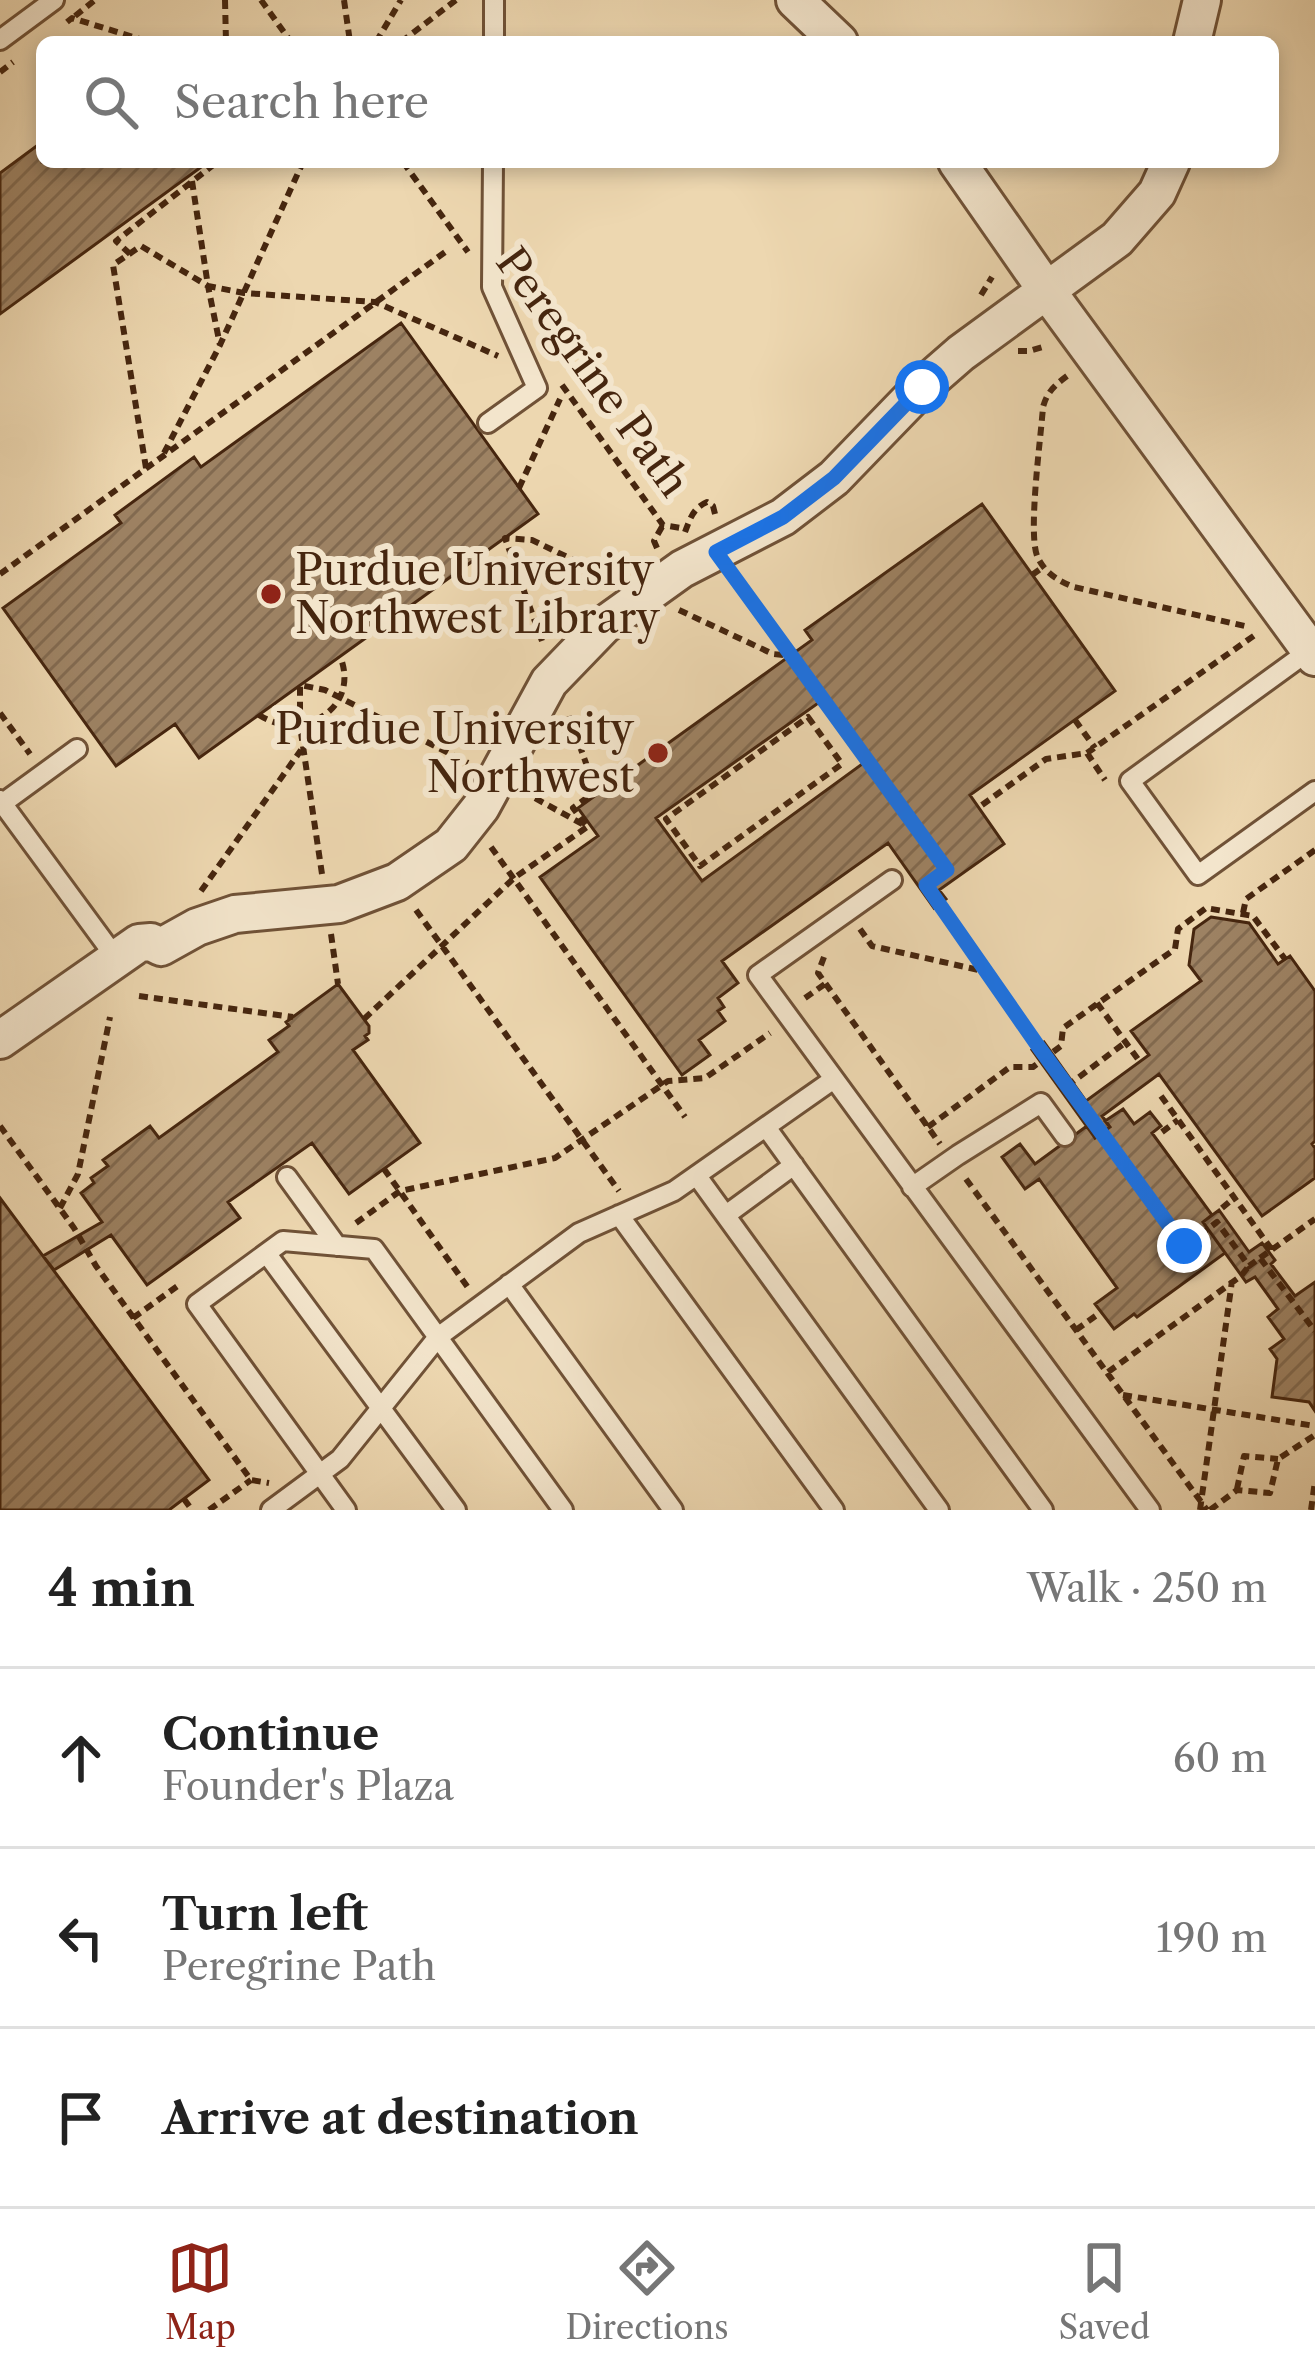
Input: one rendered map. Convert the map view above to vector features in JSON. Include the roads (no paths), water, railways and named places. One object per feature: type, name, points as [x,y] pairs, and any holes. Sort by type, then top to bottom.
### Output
[{"type":"street","points":[[795,0],[833,36]]},
{"type":"street","points":[[1193,36],[1202,0]]},
{"type":"street","points":[[962,168],[1313,654]]},
{"type":"street","points":[[0,1040],[139,943],[160,947],[235,914],[339,904],[397,882],[451,845],[497,778],[549,682],[604,625],[682,569],[783,517],[834,478],[961,353],[1118,239],[1157,193],[1168,168]]},
{"type":"lane","points":[[0,40],[54,0]]},
{"type":"lane","points":[[494,0],[494,36]]},
{"type":"lane","points":[[488,423],[537,388],[493,286],[493,168]]},
{"type":"lane","points":[[1313,654],[1130,781],[1198,875],[1315,791]]},
{"type":"lane","points":[[77,749],[1,802],[116,958]]},
{"type":"lane","points":[[892,880],[758,975],[1150,1510]]},
{"type":"lane","points":[[271,1510],[340,1460],[438,1337],[578,1233],[674,1191],[833,1079]]},
{"type":"lane","points":[[912,1187],[1041,1103],[1065,1136]]},
{"type":"lane","points":[[766,1127],[1043,1510]]},
{"type":"lane","points":[[726,1215],[794,1165]]},
{"type":"lane","points":[[697,1176],[939,1510]]},
{"type":"lane","points":[[286,1177],[337,1246]]},
{"type":"lane","points":[[625,1212],[834,1510]]},
{"type":"lane","points":[[346,1510],[197,1304],[283,1241],[374,1249],[563,1510]]},
{"type":"lane","points":[[267,1254],[456,1510]]},
{"type":"lane","points":[[509,1284],[673,1510]]},
{"type":"place","name":"Purdue University Northwest Library","points":[[271,594]]},
{"type":"place","name":"Purdue University Northwest","points":[[658,753]]}]
